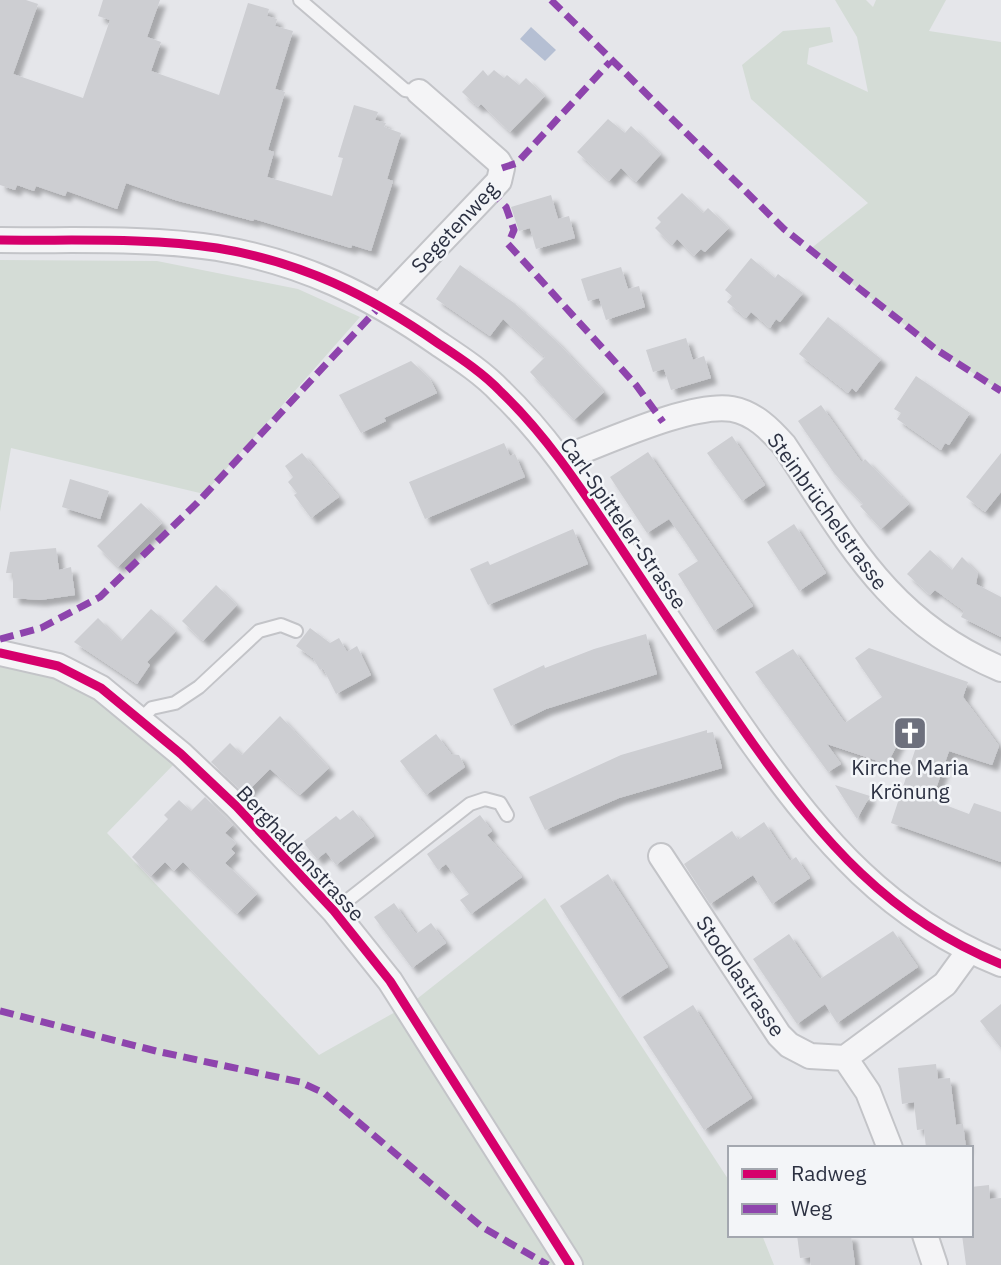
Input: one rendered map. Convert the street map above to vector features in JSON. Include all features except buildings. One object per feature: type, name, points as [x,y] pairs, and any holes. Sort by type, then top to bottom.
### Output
[{"type":"street","name":"Segetenweg","points":[[381,305],[499,181],[502,169],[498,160],[419,92]]},
{"type":"street","name":"Carl-Spitteler-Strasse","points":[[0,240],[158,242],[219,248],[327,278],[381,305],[464,361],[500,390],[561,459],[804,815],[860,875],[895,903],[969,951],[1001,964]]},
{"type":"street","name":"Steinbrüchelstrasse","points":[[561,459],[694,412],[724,408],[749,415],[768,427],[784,445],[867,569],[890,595],[932,632],[1001,669]]},
{"type":"street","name":"Berghaldenstrasse","points":[[0,653],[58,666],[79,674],[140,720],[236,806],[334,911],[390,981],[570,1265]]},
{"type":"street","name":"Stodolastrasse","points":[[661,856],[779,1035],[789,1045],[810,1056],[845,1058]]},
{"type":"street","points":[[889,1146],[868,1092],[845,1058],[946,984],[969,951]]},
{"type":"street","points":[[926,1237],[935,1265]]},
{"type":"lane","points":[[300,0],[405,90],[419,92]]},
{"type":"lane","points":[[140,720],[152,708],[175,703],[199,687],[259,631],[281,625],[296,631]]},
{"type":"lane","points":[[334,911],[470,804],[485,799],[500,803],[507,815]]},
{"type":"shaded area","points":[[835,0],[866,0],[873,7],[876,0],[946,0],[929,31],[1001,42],[1001,391],[937,350],[809,250],[868,203],[751,99],[742,65],[783,31],[830,27],[833,42],[809,48],[807,64],[868,92],[857,37]]},
{"type":"shaded area","points":[[0,260],[157,261],[298,289],[360,317],[204,494],[11,448],[0,512]]},
{"type":"shaded area","points":[[0,662],[86,688],[177,761],[107,833],[319,1055],[413,1002],[545,898],[728,1179],[728,1237],[763,1237],[774,1265],[0,1265]]},
{"type":"water","points":[[531,27],[556,50],[545,61],[520,39]]},
{"type":"marked path","points":[[551,0],[784,229],[937,350],[1001,391]]},
{"type":"marked path","points":[[502,168],[517,163],[610,62]]},
{"type":"marked path","points":[[490,190],[506,207],[514,230],[508,244],[636,385],[663,422]]},
{"type":"marked path","points":[[0,639],[41,628],[100,597],[197,503],[381,305]]},
{"type":"marked path","points":[[0,1011],[156,1051],[300,1082],[324,1093],[482,1227],[548,1265]]},
{"type":"cycle path","points":[[0,240],[163,242],[217,248],[278,262],[334,283],[387,310],[471,366],[494,385],[535,428],[565,467],[754,745],[833,844],[891,900],[924,924],[1001,964]]},
{"type":"cycle path","points":[[0,653],[58,666],[101,688],[181,754],[236,806],[334,911],[390,981],[570,1265]]},
{"type":"place","name":"Kirche Maria Krönung","points":[[910,733]]}]
